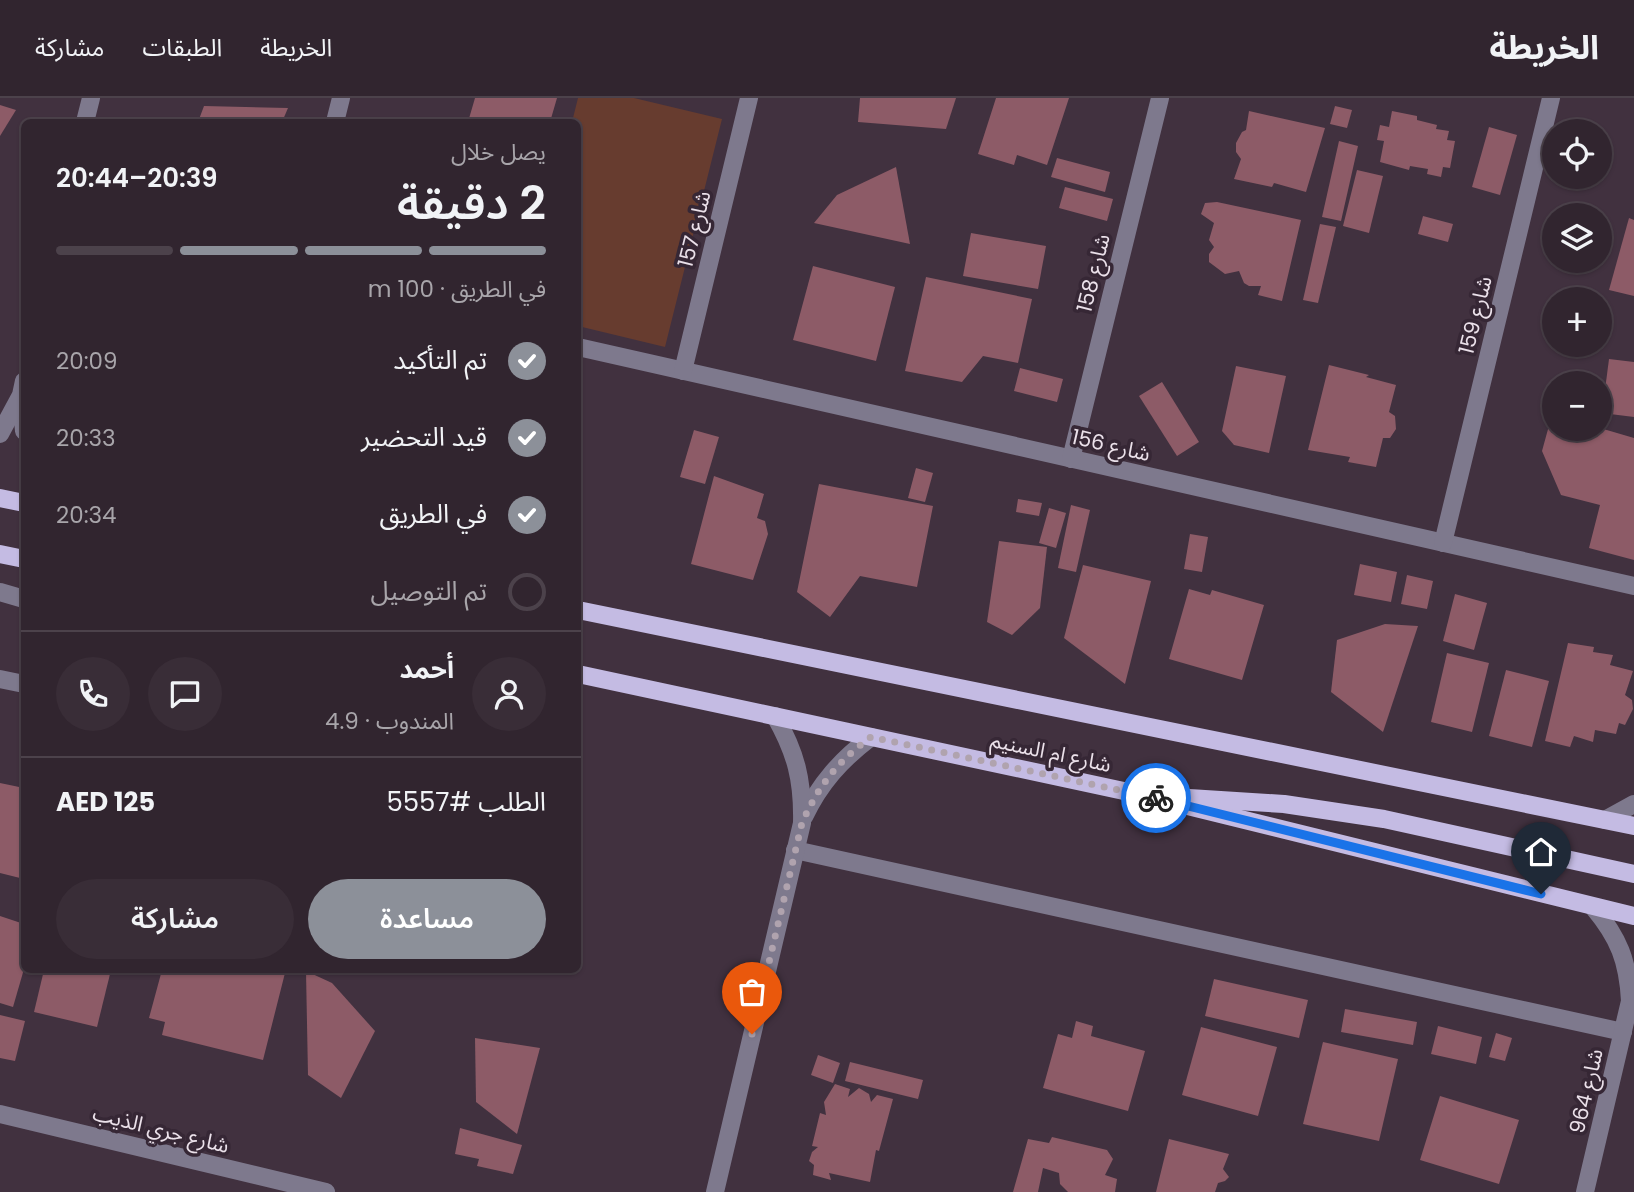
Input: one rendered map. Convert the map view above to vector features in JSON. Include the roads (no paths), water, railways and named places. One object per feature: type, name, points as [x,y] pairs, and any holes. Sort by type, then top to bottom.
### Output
[{"type":"main road","points":[[0,498],[21,502]]},
{"type":"main road","points":[[0,554],[21,558]]},
{"type":"main road","name":"شارع ام السنيم","points":[[581,611],[1634,826]]},
{"type":"main road","name":"شارع ام السنيم","points":[[581,675],[1147,796],[1634,916]]},
{"type":"main road","points":[[1147,796],[1284,804],[1384,819],[1634,874]]},
{"type":"street","points":[[86,119],[91,98]]},
{"type":"street","points":[[336,119],[341,98]]},
{"type":"street","name":"شارع 157","points":[[683,371],[749,98]]},
{"type":"street","name":"شارع 158","points":[[1071,459],[1160,98]]},
{"type":"street","name":"شارع 159","points":[[1443,543],[1551,98]]},
{"type":"street","name":"شارع 156","points":[[581,348],[1634,586]]},
{"type":"street","points":[[0,434],[21,392]]},
{"type":"street","points":[[0,592],[21,597]]},
{"type":"street","points":[[0,679],[21,683]]},
{"type":"street","points":[[775,716],[789,740],[798,767],[802,823]]},
{"type":"street","points":[[715,1192],[802,823],[813,798],[829,775],[849,754],[871,737]]},
{"type":"street","points":[[1605,820],[1634,804]]},
{"type":"street","points":[[795,850],[1623,1032]]},
{"type":"street","name":"شارع 964","points":[[1585,1192],[1632,999],[1622,950],[1610,927],[1593,907]]},
{"type":"street","name":"شارع جري الذيب","points":[[0,1114],[315,1191]]}]
